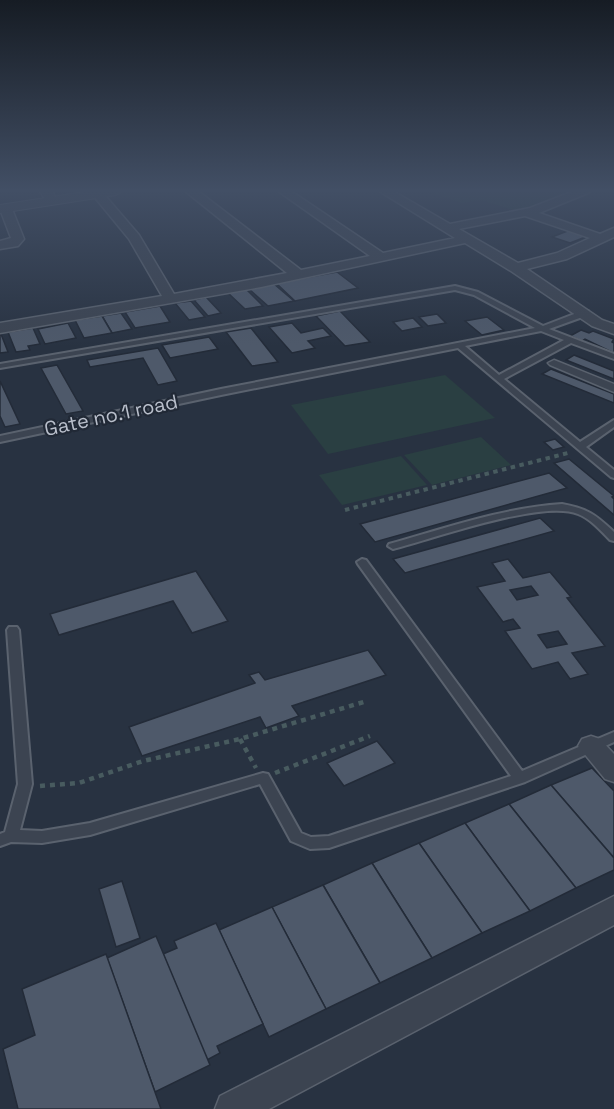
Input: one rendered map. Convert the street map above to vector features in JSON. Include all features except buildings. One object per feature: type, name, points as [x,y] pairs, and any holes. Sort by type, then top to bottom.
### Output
[{"type":"street","points":[[138,243],[171,300]]},
{"type":"street","points":[[257,243],[298,275]]},
{"type":"street","points":[[360,243],[380,256]]},
{"type":"street","points":[[0,328],[171,300],[448,243]]},
{"type":"street","points":[[473,243],[516,268],[597,323],[614,329]]},
{"type":"street","points":[[516,268],[561,256],[591,243]]},
{"type":"street","points":[[554,363],[614,388]]},
{"type":"street","points":[[603,741],[614,772]]},
{"type":"street","points":[[233,1109],[614,910]]},
{"type":"lane","points":[[0,366],[455,288],[476,293],[542,329],[614,357]]},
{"type":"lane","name":"Gate no.1 road","points":[[0,439],[221,392],[542,329],[585,313]]},
{"type":"lane","points":[[501,377],[570,340]]},
{"type":"lane","points":[[459,345],[501,377],[614,474]]},
{"type":"lane","points":[[581,446],[614,423]]},
{"type":"lane","points":[[393,546],[547,507],[566,507],[589,515],[614,538]]},
{"type":"lane","points":[[362,562],[520,778]]},
{"type":"lane","points":[[13,630],[25,784],[6,838],[42,837],[90,829],[262,778],[296,837],[309,843],[329,842],[520,778],[603,741]]},
{"type":"path","points":[[345,510],[538,462],[570,453],[581,446]]},
{"type":"path","points":[[25,784],[50,787],[79,783],[143,761],[240,739],[367,701]]},
{"type":"path","points":[[240,739],[262,778],[370,736]]},
{"type":"green space","points":[[445,375],[495,418],[328,454],[291,405]]},
{"type":"green space","points":[[481,437],[511,465],[432,485],[404,455]]},
{"type":"green space","points":[[401,456],[427,485],[342,505],[319,475]]}]
